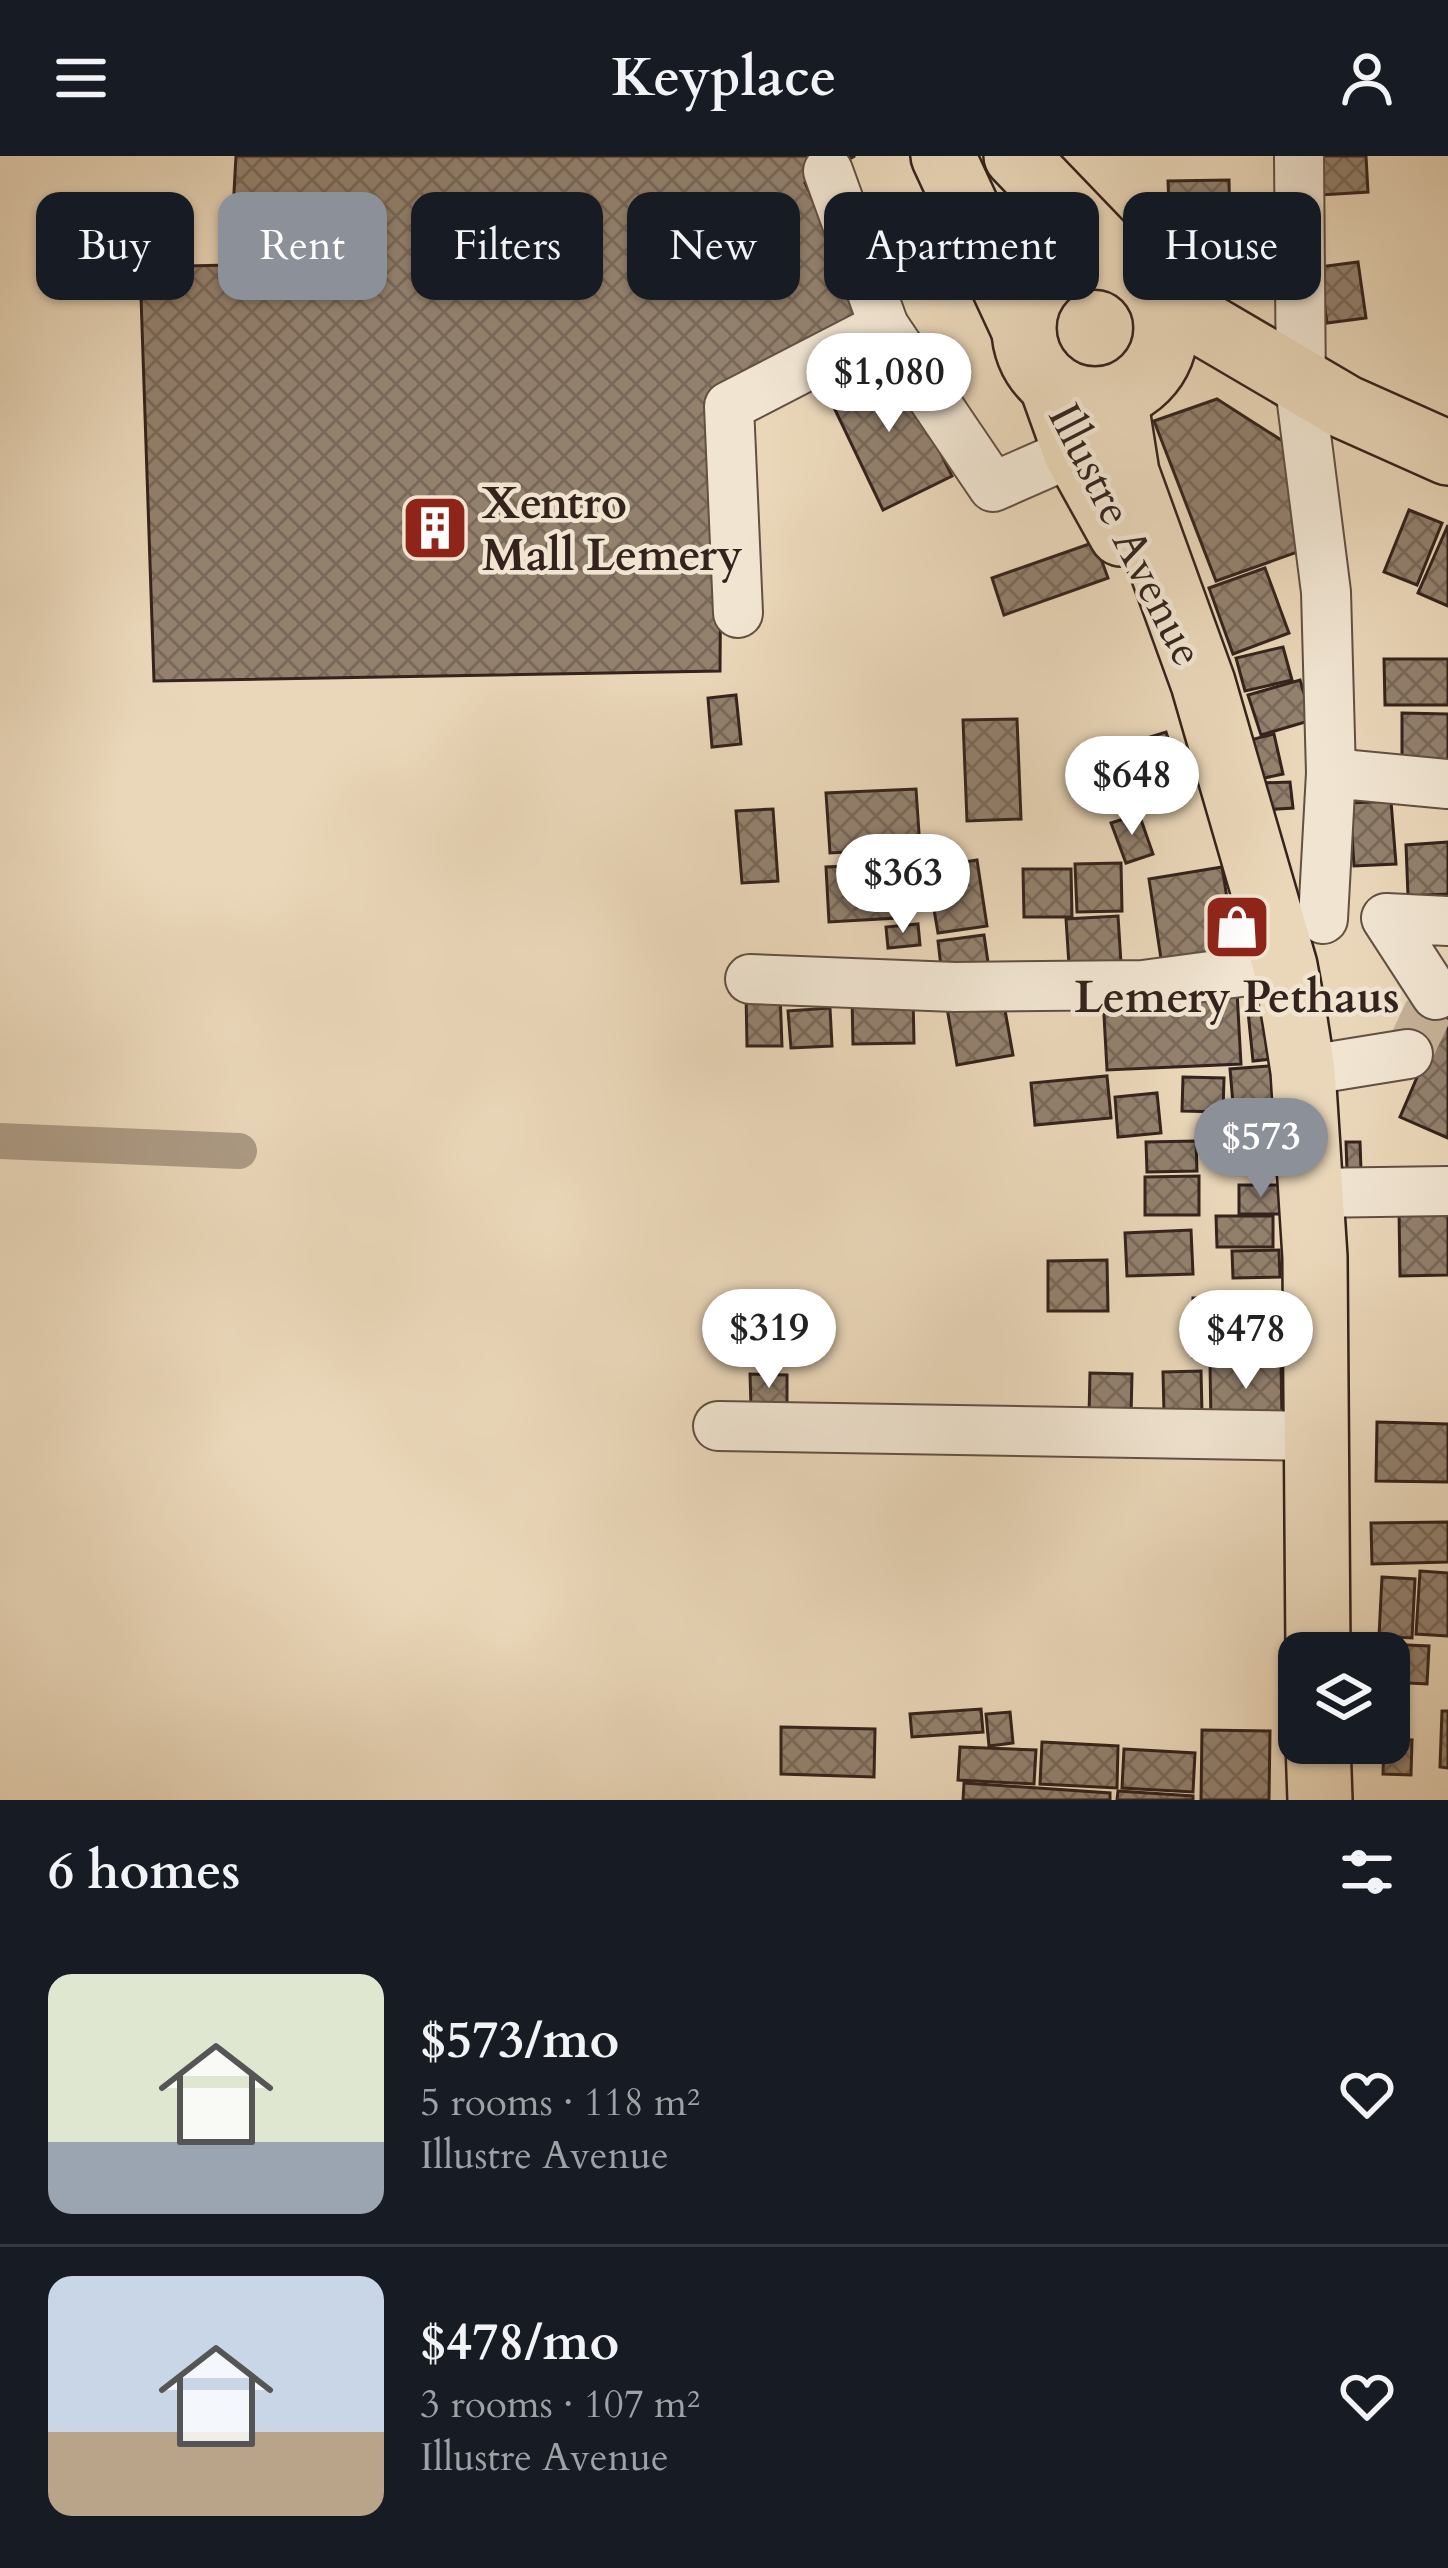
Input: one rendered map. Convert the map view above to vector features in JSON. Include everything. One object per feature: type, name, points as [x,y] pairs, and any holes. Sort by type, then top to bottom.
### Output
[{"type":"main road","points":[[943,156],[1022,326],[1030,358],[1051,384],[1082,398],[1115,397],[1144,380],[1146,304],[1016,156]]},
{"type":"main road","points":[[1022,326],[1030,294],[1052,269],[1082,256],[1146,304],[1316,394],[1448,453]]},
{"type":"main road","name":"Illustre Avenue","points":[[1051,384],[1075,451],[1203,683]]},
{"type":"main road","name":"Illustre Avenue","points":[[1115,397],[1127,472],[1292,936],[1311,1193],[1318,1632]]},
{"type":"main road","points":[[1319,1764],[1320,1800]]},
{"type":"street","points":[[1292,936],[1331,773],[1316,394],[1299,156]]},
{"type":"street","points":[[828,171],[884,326],[993,487],[1075,451]]},
{"type":"street","points":[[738,613],[729,406],[884,326]]},
{"type":"street","points":[[1331,773],[1448,784]]},
{"type":"street","points":[[1386,918],[1436,995]]},
{"type":"street","points":[[750,979],[955,987],[1143,985],[1292,936],[1386,918],[1448,921]]},
{"type":"street","points":[[1303,1071],[1408,1054]]},
{"type":"street","points":[[1311,1193],[1448,1191]]},
{"type":"street","points":[[718,1426],[1317,1436]]},
{"type":"building","name":"Xentro Mall Lemery","points":[[236,156],[855,156],[805,183],[824,221],[824,300],[863,300],[871,316],[722,385],[720,671],[154,681],[141,300],[194,300],[194,266],[218,265],[218,300],[387,300],[387,192],[234,192]]},
{"type":"building","points":[[1319,156],[1366,156],[1368,192],[1321,192]]},
{"type":"building","points":[[1229,180],[1229,192],[1168,192],[1168,181]]},
{"type":"building","points":[[1358,262],[1366,318],[1327,323],[1321,267]]},
{"type":"building","points":[[895,360],[952,476],[883,510],[827,393]]},
{"type":"building","points":[[1217,399],[1303,454],[1303,550],[1216,581],[1154,421]]},
{"type":"building","points":[[1409,510],[1442,523],[1417,585],[1384,572]]},
{"type":"building","points":[[1448,525],[1448,606],[1418,593]]},
{"type":"building","points":[[1095,542],[1108,578],[1004,615],[992,578]]},
{"type":"building","points":[[1265,568],[1289,633],[1233,654],[1209,588]]},
{"type":"building","points":[[1283,647],[1292,680],[1245,691],[1236,658]]},
{"type":"building","points":[[1384,659],[1448,659],[1448,705],[1385,705]]},
{"type":"building","points":[[1300,680],[1312,720],[1261,735],[1248,695]]},
{"type":"building","points":[[736,695],[741,744],[712,747],[708,698]]},
{"type":"building","points":[[1402,713],[1448,714],[1448,763],[1402,763]]},
{"type":"building","points":[[1017,719],[1021,819],[967,821],[963,720]]},
{"type":"building","points":[[1166,732],[1179,772],[1124,790],[1111,749]]},
{"type":"building","points":[[1274,734],[1283,774],[1260,779],[1250,740]]},
{"type":"building","points":[[1290,782],[1293,808],[1263,810],[1261,783]]},
{"type":"building","points":[[916,789],[920,848],[830,853],[826,793]]},
{"type":"building","points":[[1391,801],[1396,864],[1354,866],[1350,803]]},
{"type":"building","points":[[773,809],[778,881],[742,883],[736,811]]},
{"type":"building","points":[[1139,814],[1153,854],[1126,863],[1111,823]]},
{"type":"building","points":[[1448,842],[1448,894],[1408,896],[1406,845]]},
{"type":"building","points":[[977,860],[987,926],[938,933],[927,868]]},
{"type":"building","points":[[1121,863],[1122,911],[1077,912],[1075,864]]},
{"type":"building","points":[[894,864],[897,918],[829,922],[826,867]]},
{"type":"building","points":[[1222,867],[1237,960],[1163,972],[1149,879]]},
{"type":"building","points":[[1023,869],[1071,869],[1072,917],[1024,917]]},
{"type":"building","points":[[1118,916],[1121,963],[1069,965],[1066,919]]},
{"type":"building","points":[[918,924],[920,945],[888,948],[886,927]]},
{"type":"building","points":[[984,935],[989,969],[942,975],[938,941]]},
{"type":"building","points":[[1423,989],[1448,1000],[1448,1138],[1400,1117],[1424,1061],[1396,1049]]},
{"type":"building","points":[[1274,990],[1280,1058],[1253,1061],[1246,992]]},
{"type":"building","points":[[780,992],[782,1046],[747,1046],[746,993]]},
{"type":"building","points":[[1237,992],[1241,1064],[1107,1070],[1103,997]]},
{"type":"building","points":[[913,996],[914,1043],[853,1044],[852,997]]},
{"type":"building","points":[[1003,999],[1013,1055],[957,1065],[947,1008]]},
{"type":"building","points":[[830,1008],[832,1046],[791,1048],[788,1011]]},
{"type":"building","points":[[1282,1065],[1284,1100],[1233,1104],[1230,1069]]},
{"type":"building","points":[[1107,1076],[1111,1118],[1035,1125],[1031,1083]]},
{"type":"building","points":[[1183,1077],[1224,1078],[1223,1112],[1182,1111]]},
{"type":"building","points":[[1157,1093],[1161,1133],[1118,1137],[1115,1097]]},
{"type":"building","points":[[1196,1141],[1197,1171],[1147,1172],[1146,1142]]},
{"type":"building","points":[[1346,1142],[1360,1142],[1361,1170],[1347,1171]]},
{"type":"building","points":[[1199,1176],[1199,1215],[1145,1215],[1145,1177]]},
{"type":"building","points":[[1239,1185],[1283,1185],[1284,1214],[1239,1214]]},
{"type":"building","points":[[1448,1209],[1448,1275],[1400,1276],[1399,1210]]},
{"type":"building","points":[[1216,1216],[1273,1216],[1273,1247],[1217,1247]]},
{"type":"building","points":[[1191,1230],[1193,1274],[1127,1276],[1125,1233]]},
{"type":"building","points":[[1279,1250],[1280,1277],[1233,1278],[1232,1251]]},
{"type":"building","points":[[1107,1260],[1108,1311],[1048,1311],[1048,1261]]},
{"type":"building","points":[[1193,1298],[1260,1298],[1260,1357],[1193,1357]]},
{"type":"building","points":[[1281,1362],[1282,1421],[1211,1423],[1210,1364]]},
{"type":"building","points":[[1201,1371],[1202,1413],[1164,1413],[1163,1372]]},
{"type":"building","points":[[1090,1373],[1132,1374],[1131,1416],[1089,1415]]},
{"type":"building","points":[[750,1374],[787,1375],[787,1407],[751,1407]]},
{"type":"building","points":[[1377,1422],[1448,1424],[1448,1482],[1376,1481]]},
{"type":"building","points":[[1448,1522],[1448,1562],[1372,1564],[1371,1523]]},
{"type":"building","points":[[1420,1571],[1448,1573],[1448,1636],[1416,1634]]},
{"type":"building","points":[[1382,1577],[1415,1579],[1412,1638],[1410,1632],[1379,1632]]},
{"type":"building","points":[[1410,1645],[1429,1646],[1427,1684],[1410,1683]]},
{"type":"building","points":[[981,1709],[983,1732],[912,1737],[910,1714]]},
{"type":"building","points":[[1442,1711],[1448,1711],[1448,1768],[1440,1767]]},
{"type":"building","points":[[1010,1712],[1013,1743],[989,1746],[986,1714]]},
{"type":"building","points":[[781,1727],[875,1729],[874,1777],[781,1774]]},
{"type":"building","points":[[1202,1730],[1270,1731],[1269,1800],[1201,1800]]},
{"type":"building","points":[[1412,1740],[1411,1775],[1383,1774],[1383,1764],[1410,1764]]},
{"type":"building","points":[[1042,1742],[1118,1746],[1117,1788],[1040,1784]]},
{"type":"building","points":[[960,1747],[1036,1750],[1034,1784],[958,1780]]},
{"type":"building","points":[[1124,1749],[1195,1753],[1193,1792],[1122,1788]]},
{"type":"building","points":[[964,1783],[1110,1793],[1110,1800],[963,1800]]},
{"type":"building","points":[[1118,1791],[1193,1796],[1193,1800],[1117,1800]]},
{"type":"waterway","points":[[0,1141],[239,1151]]},
{"type":"tunnel","points":[[1408,1054],[1436,995]]},
{"type":"place","name":"Xentro Mall Lemery","points":[[435,528]]},
{"type":"place","name":"Lemery Pethaus","points":[[1237,927]]}]
